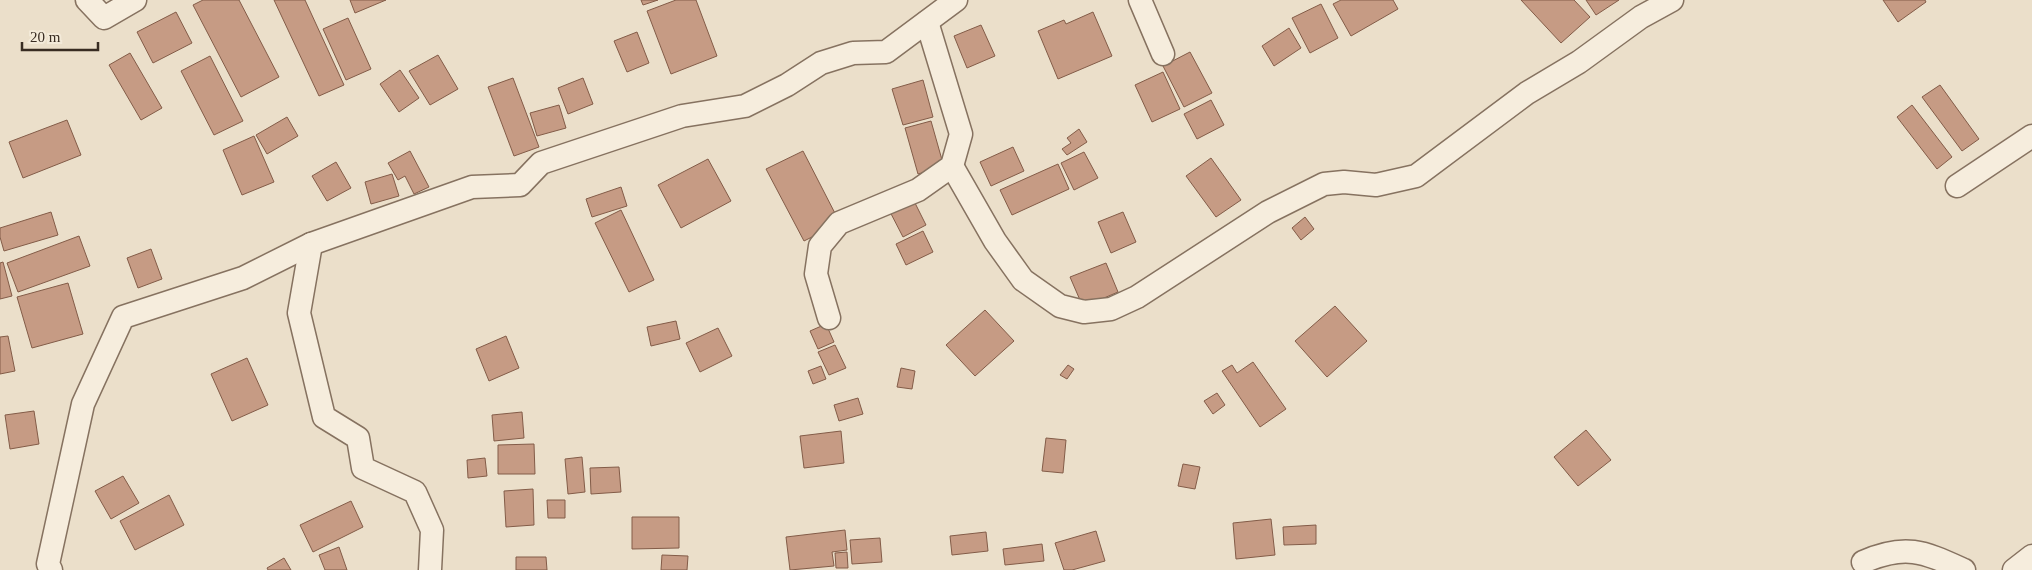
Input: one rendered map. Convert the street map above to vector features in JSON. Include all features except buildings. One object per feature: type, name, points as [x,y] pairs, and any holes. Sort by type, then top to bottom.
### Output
[{"type":"street","points":[[87,0],[104,18],[136,0]]},
{"type":"street","points":[[50,570],[48,564],[83,404],[124,317],[243,278],[311,244],[472,187],[520,184],[540,163],[682,116],[745,106],[787,85],[820,64],[853,53],[886,52],[956,0]]},
{"type":"street","points":[[1140,0],[1163,54]]},
{"type":"street","points":[[952,166],[995,242],[1023,280],[1060,306],[1084,312],[1111,309],[1137,297],[1268,212],[1324,184],[1344,182],[1376,185],[1416,176],[1527,93],[1579,62],[1641,17],[1672,0]]},
{"type":"street","points":[[828,318],[816,274],[820,246],[839,223],[918,190],[952,166],[961,134],[927,22]]},
{"type":"street","points":[[1958,186],[2032,136]]},
{"type":"street","points":[[311,244],[299,313],[324,416],[358,438],[363,468],[415,492],[432,530],[430,570]]},
{"type":"street","points":[[1863,562],[1878,555],[1898,550],[1914,551],[1932,556],[1964,570]]},
{"type":"street","points":[[2014,570],[2032,556]]}]
